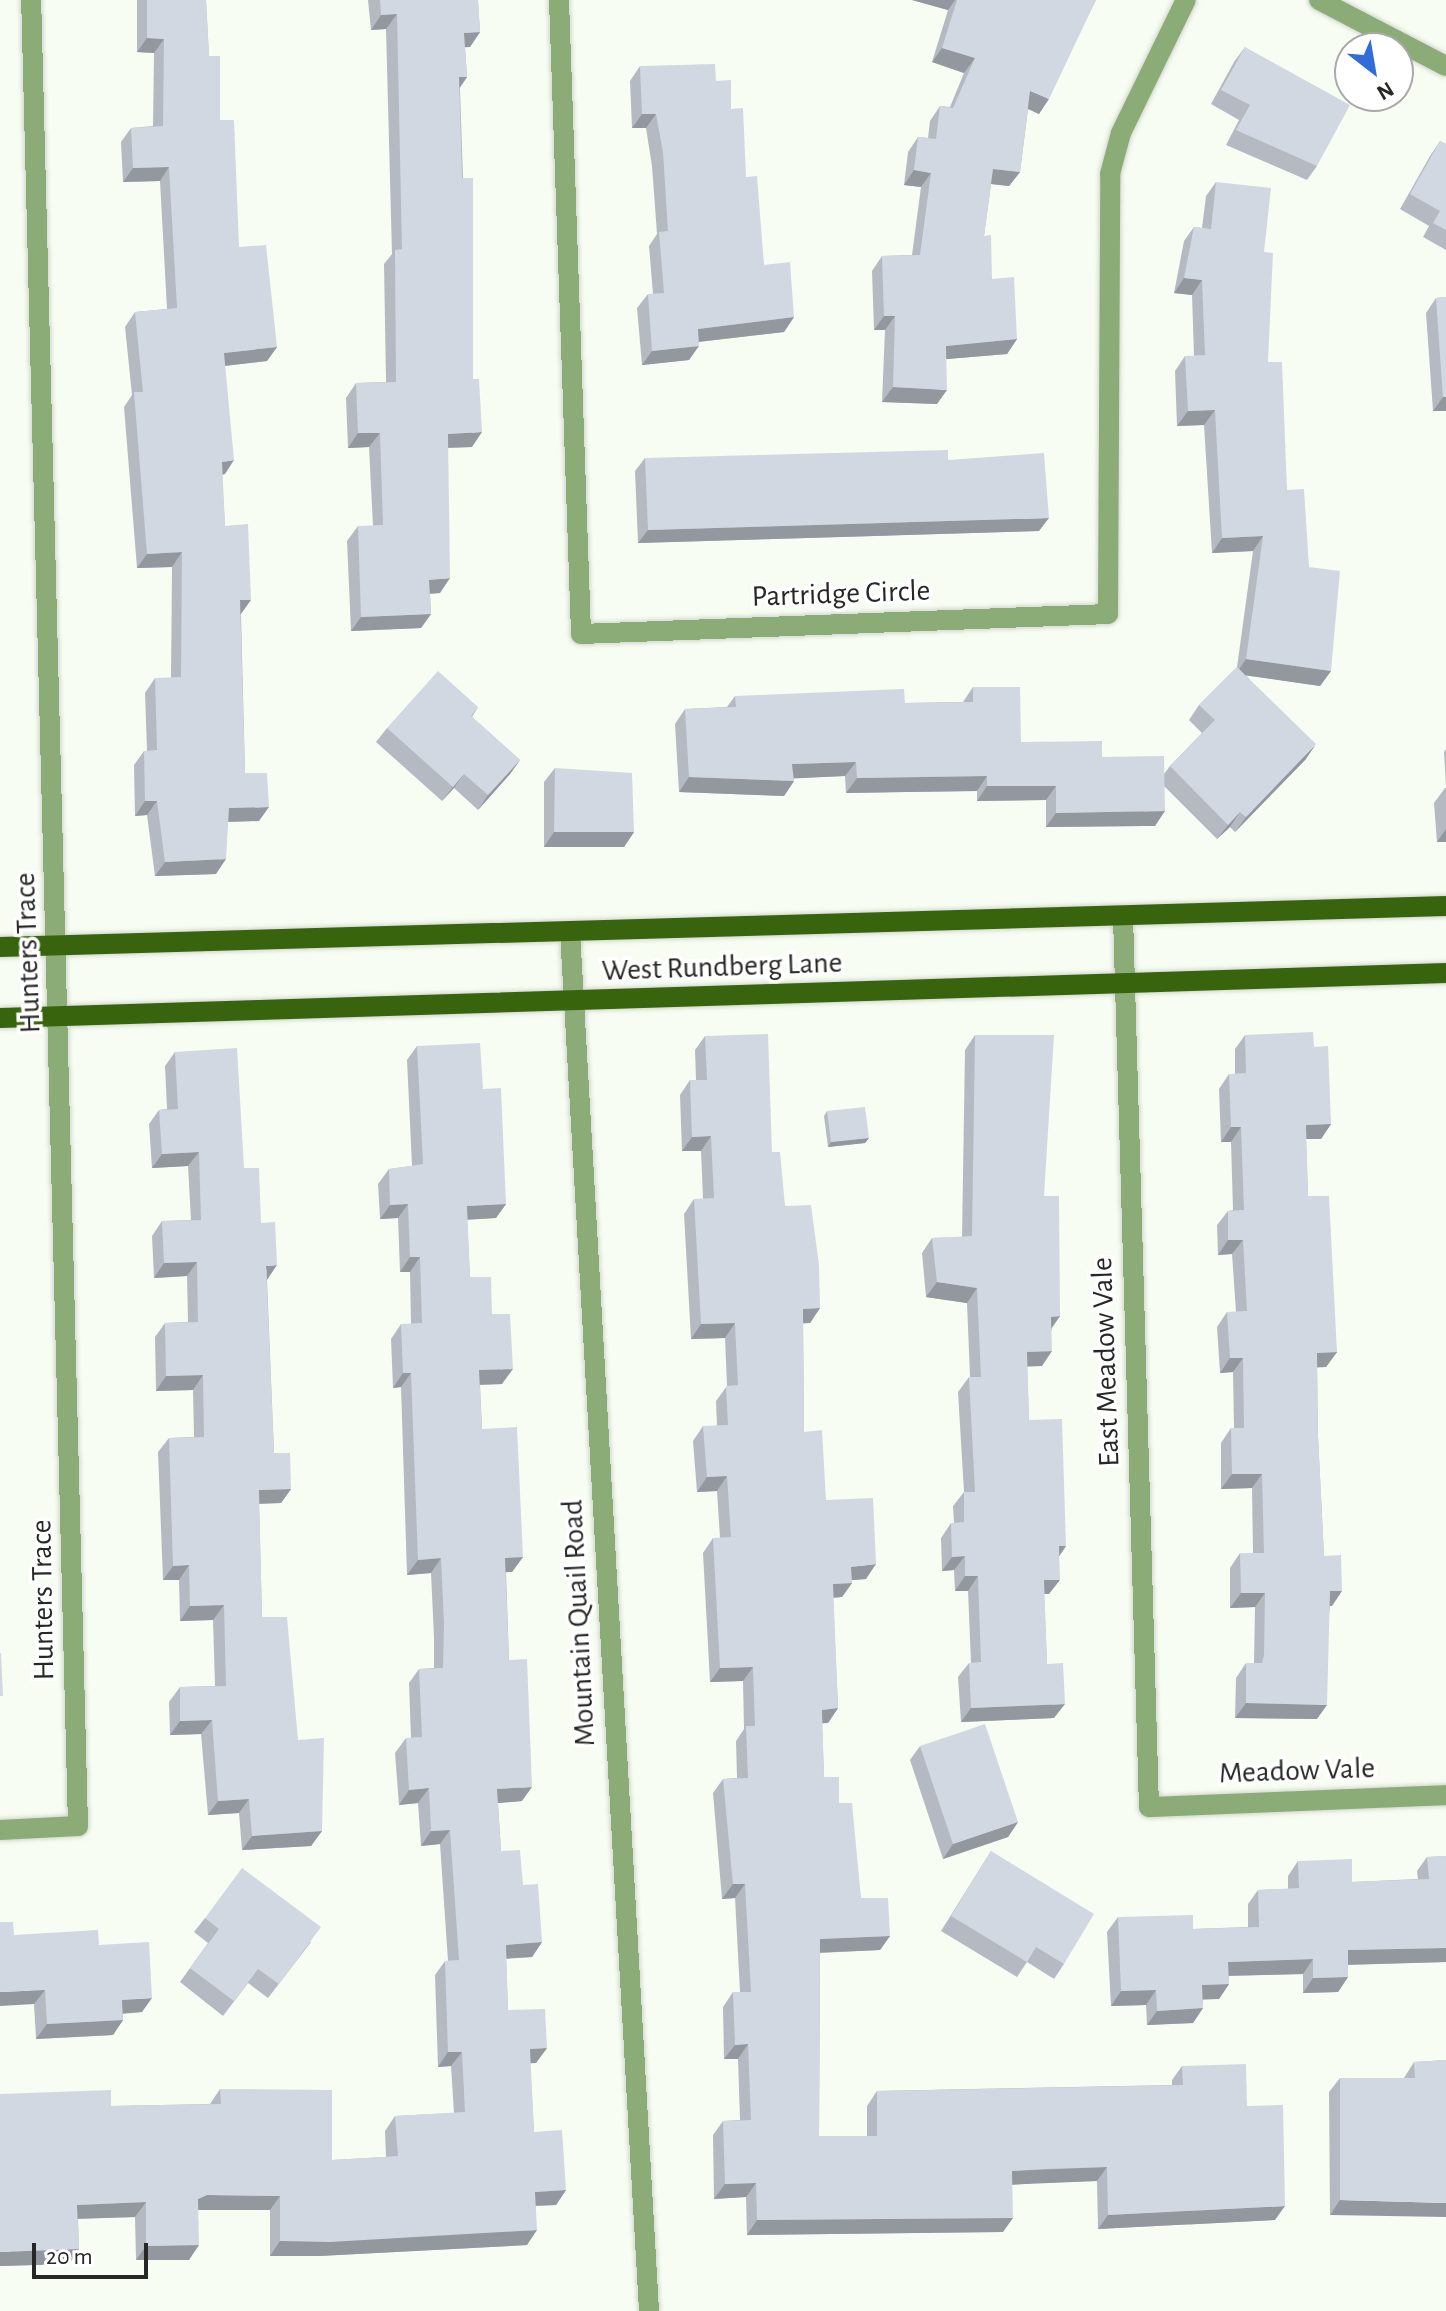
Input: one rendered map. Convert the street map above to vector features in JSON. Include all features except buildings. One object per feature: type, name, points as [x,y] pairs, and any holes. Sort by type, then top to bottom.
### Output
[{"type":"main road","name":"West Rundberg Lane","points":[[0,947],[1446,906]]},
{"type":"main road","name":"West Rundberg Lane","points":[[0,1018],[1446,973]]},
{"type":"street","name":"Hunters Trace","points":[[0,1830],[78,1826],[60,1016],[31,0]]},
{"type":"street","name":"Partridge Circle","points":[[559,0],[581,634],[1108,614],[1110,174],[1121,133],[1186,0]]},
{"type":"street","points":[[1319,0],[1446,66]]},
{"type":"street","name":"East Meadow Vale","points":[[1123,916],[1149,1807]]},
{"type":"street","name":"Mountain Quail Road","points":[[570,932],[649,2311]]},
{"type":"street","name":"Meadow Vale","points":[[1149,1807],[1446,1795]]}]
